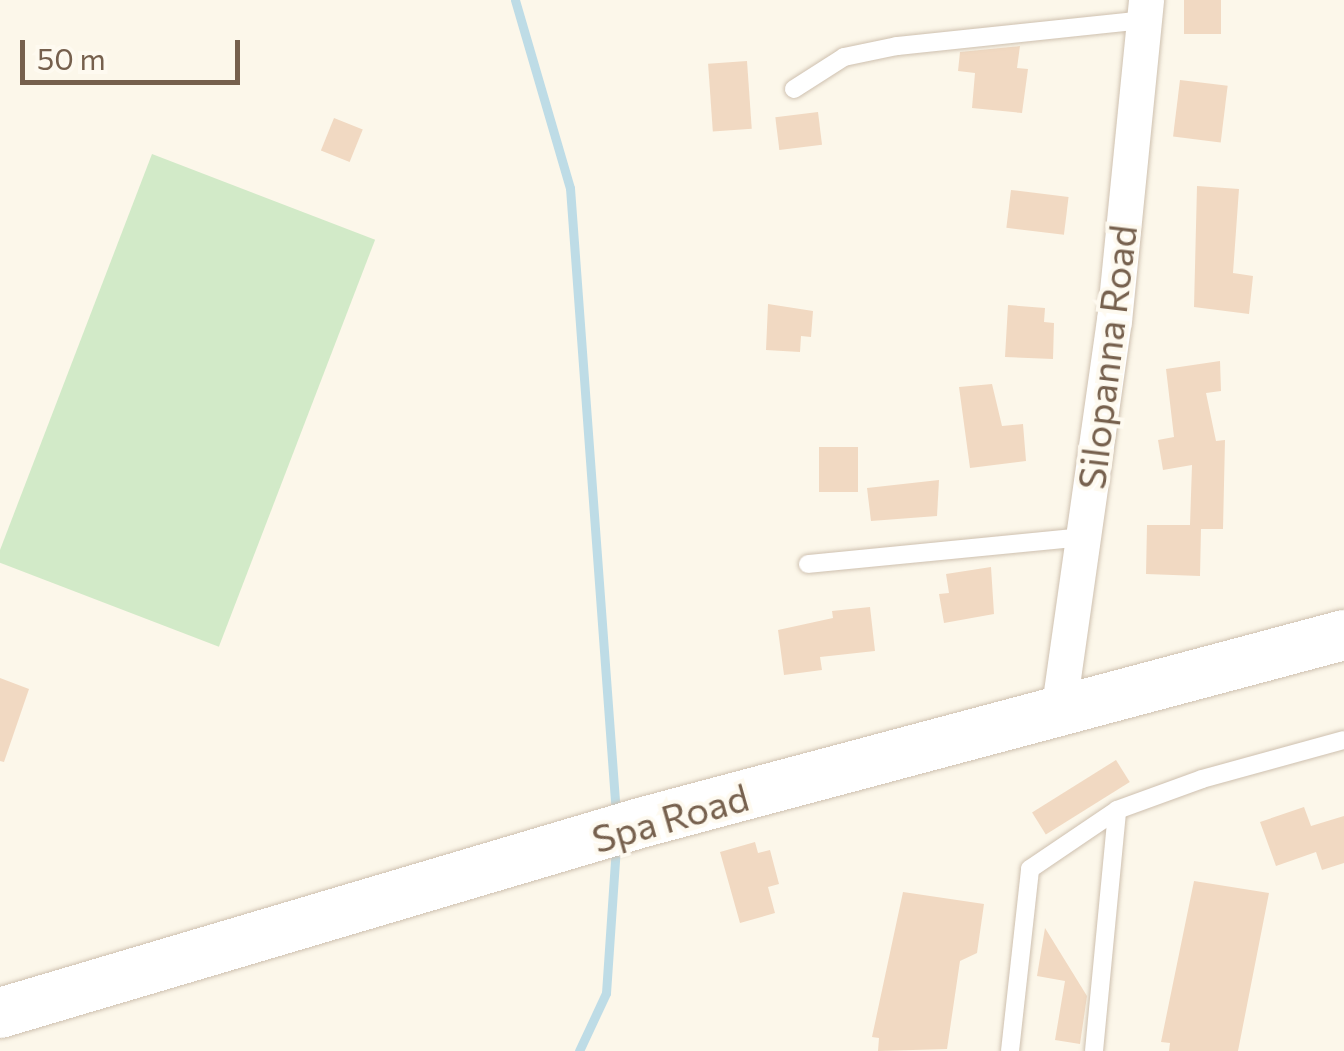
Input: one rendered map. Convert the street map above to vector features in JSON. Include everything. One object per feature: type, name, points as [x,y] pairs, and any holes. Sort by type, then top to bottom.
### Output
[{"type":"main road","name":"Spa Road","points":[[0,1013],[640,823],[1344,635]]},
{"type":"street","name":"Silopanna Road","points":[[1058,713],[1114,321],[1145,10]]},
{"type":"lane","points":[[794,89],[844,56],[1145,10]]},
{"type":"lane","points":[[808,564],[1083,537]]},
{"type":"lane","points":[[1010,1051],[1030,870],[1118,810],[1202,779],[1344,740]]},
{"type":"lane","points":[[1094,1051],[1118,810]]},
{"type":"green space","points":[[152,154],[375,240],[219,647],[0,563],[0,550]]},
{"type":"building","points":[[1184,0],[1221,0],[1221,34],[1184,34]]},
{"type":"building","points":[[1020,46],[1017,68],[1028,69],[1022,113],[972,108],[975,73],[958,71],[960,52]]},
{"type":"building","points":[[747,61],[752,129],[713,132],[708,64]]},
{"type":"building","points":[[1180,80],[1228,86],[1221,142],[1173,137]]},
{"type":"building","points":[[818,112],[822,145],[779,150],[775,117]]},
{"type":"building","points":[[334,118],[363,130],[350,162],[321,150]]},
{"type":"building","points":[[1197,186],[1239,189],[1233,273],[1253,276],[1249,314],[1194,307]]},
{"type":"building","points":[[1011,190],[1069,197],[1064,235],[1006,228]]},
{"type":"building","points":[[768,304],[813,311],[811,337],[801,336],[800,352],[766,350]]},
{"type":"building","points":[[1008,305],[1045,308],[1044,322],[1054,323],[1053,359],[1005,357]]},
{"type":"building","points":[[1220,361],[1221,391],[1206,393],[1216,441],[1225,440],[1223,529],[1201,529],[1200,576],[1146,574],[1147,525],[1190,525],[1192,465],[1163,470],[1158,440],[1174,437],[1166,369]]},
{"type":"building","points":[[992,384],[1002,426],[1023,424],[1026,461],[970,468],[959,387]]},
{"type":"building","points":[[819,447],[858,447],[858,492],[819,492]]},
{"type":"building","points":[[939,480],[937,516],[871,521],[867,488]]},
{"type":"building","points":[[991,567],[994,614],[944,623],[939,594],[949,593],[946,574]]},
{"type":"building","points":[[870,607],[875,651],[820,657],[822,670],[784,675],[778,630],[833,618],[832,611]]},
{"type":"building","points":[[0,678],[29,689],[4,762],[0,761]]},
{"type":"building","points":[[1116,760],[1130,782],[1046,835],[1032,812]]},
{"type":"building","points":[[1304,807],[1311,826],[1344,816],[1344,863],[1322,870],[1316,852],[1276,866],[1260,822]]},
{"type":"building","points":[[755,842],[758,853],[770,850],[779,884],[768,887],[775,913],[740,923],[720,852]]},
{"type":"building","points":[[1194,881],[1269,893],[1238,1051],[1169,1051],[1170,1043],[1161,1042]]},
{"type":"building","points":[[903,892],[984,904],[977,953],[960,961],[947,1049],[878,1051],[879,1038],[872,1037]]},
{"type":"building","points":[[1045,928],[1087,996],[1080,1044],[1055,1040],[1065,981],[1037,976]]},
{"type":"waterway","points":[[515,0],[570,188],[616,815]]},
{"type":"waterway","points":[[579,1051],[606,993],[616,846]]}]
